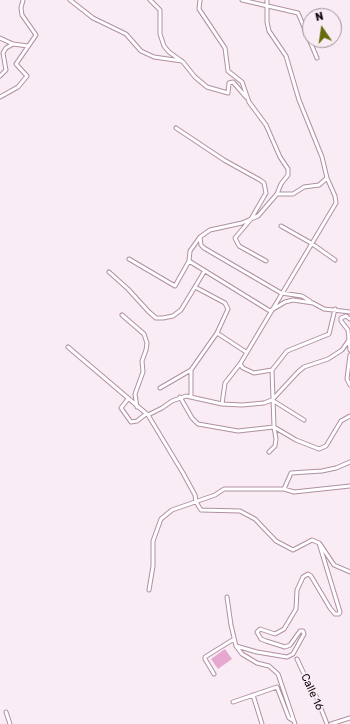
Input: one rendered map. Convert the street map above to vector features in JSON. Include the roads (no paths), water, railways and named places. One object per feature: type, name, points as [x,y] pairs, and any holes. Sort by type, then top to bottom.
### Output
[{"type":"street","points":[[0,96],[18,87],[25,80],[26,74],[16,64],[36,35],[22,15],[21,8],[23,0]]},
{"type":"street","points":[[70,0],[93,18],[126,34],[141,51],[154,57],[183,62]]},
{"type":"street","points":[[129,259],[174,286],[189,261],[190,251],[200,237],[210,230],[242,223],[258,216],[277,194],[281,184],[288,174],[288,169],[280,157],[266,125],[250,102],[233,82],[229,83],[228,93],[206,87],[183,62],[164,46],[160,34],[160,10],[150,0]]},
{"type":"street","points":[[200,0],[199,9],[225,48],[228,71],[242,82],[250,102]]},
{"type":"street","points":[[242,0],[298,12],[317,58]]},
{"type":"street","points":[[222,404],[225,382],[240,364],[270,311],[336,203],[335,196],[327,178],[322,157],[296,93],[286,56],[269,31],[267,22],[267,0]]},
{"type":"street","points":[[0,38],[13,44],[28,46]]},
{"type":"street","points":[[0,76],[6,70],[4,53],[6,48],[13,44]]},
{"type":"street","points":[[176,128],[264,183],[266,193],[251,219],[235,238],[235,242],[239,246],[266,261]]},
{"type":"street","points":[[277,194],[293,194],[304,187],[320,185],[327,178]]},
{"type":"street","points":[[281,226],[311,243],[335,260]]},
{"type":"street","points":[[200,237],[201,245],[204,248],[281,293],[302,296],[324,309],[335,309],[350,312]]},
{"type":"street","points":[[189,261],[204,272],[236,288],[270,311]]},
{"type":"street","points":[[109,272],[156,318],[172,316],[181,310],[204,272]]},
{"type":"street","points":[[160,388],[191,370],[227,314],[227,305],[195,287]]},
{"type":"street","points":[[270,311],[285,302],[293,300],[314,303]]},
{"type":"street","points":[[269,452],[276,443],[272,400],[272,370],[287,351],[329,334],[335,309]]},
{"type":"street","points":[[122,316],[144,334],[146,343],[146,350],[142,361],[143,372],[135,394],[137,407]]},
{"type":"street","points":[[350,319],[346,316],[341,318],[341,321],[348,330],[350,350]]},
{"type":"street","points":[[216,333],[246,352]]},
{"type":"street","points":[[128,399],[121,408],[131,422],[137,421],[147,414],[180,397],[191,397],[222,404],[242,405],[264,403],[272,400],[304,367],[336,355],[349,340]]},
{"type":"street","points":[[68,347],[147,414],[183,474],[201,510],[232,510],[248,515],[276,541],[289,549],[298,549],[312,540],[319,543],[334,564],[350,572]]},
{"type":"street","points":[[350,355],[347,379],[350,385]]},
{"type":"street","points":[[240,364],[243,368],[254,373],[272,370]]},
{"type":"street","points":[[191,370],[191,397]]},
{"type":"street","points":[[180,397],[192,418],[203,426],[238,431],[274,427],[296,440],[319,449],[326,446],[341,421],[350,416]]},
{"type":"street","points":[[272,400],[304,420]]},
{"type":"street","points":[[284,489],[290,473],[322,471],[336,468],[350,462]]},
{"type":"street","points":[[149,590],[153,566],[153,541],[161,519],[172,510],[215,495],[224,489],[284,489],[294,492],[350,486]]},
{"type":"street","points":[[236,646],[257,652],[288,657],[293,654],[304,634],[302,630],[290,645],[286,647],[261,639],[257,632],[260,629],[275,634],[284,629],[296,608],[297,590],[303,577],[308,574],[311,576],[330,608],[335,614],[339,614],[340,612],[319,543]]},
{"type":"street","points":[[227,597],[236,646],[242,654],[275,670],[282,683],[295,723]]},
{"type":"street","points":[[214,674],[205,657],[234,639]]},
{"type":"street","name":"Calle 16","points":[[297,659],[312,691],[316,696],[327,724]]},
{"type":"street","points":[[233,702],[277,687],[289,718],[295,723]]},
{"type":"street","points":[[252,695],[262,724]]},
{"type":"street","points":[[6,712],[10,724]]},
{"type":"street","points":[[331,724],[350,718]]}]
